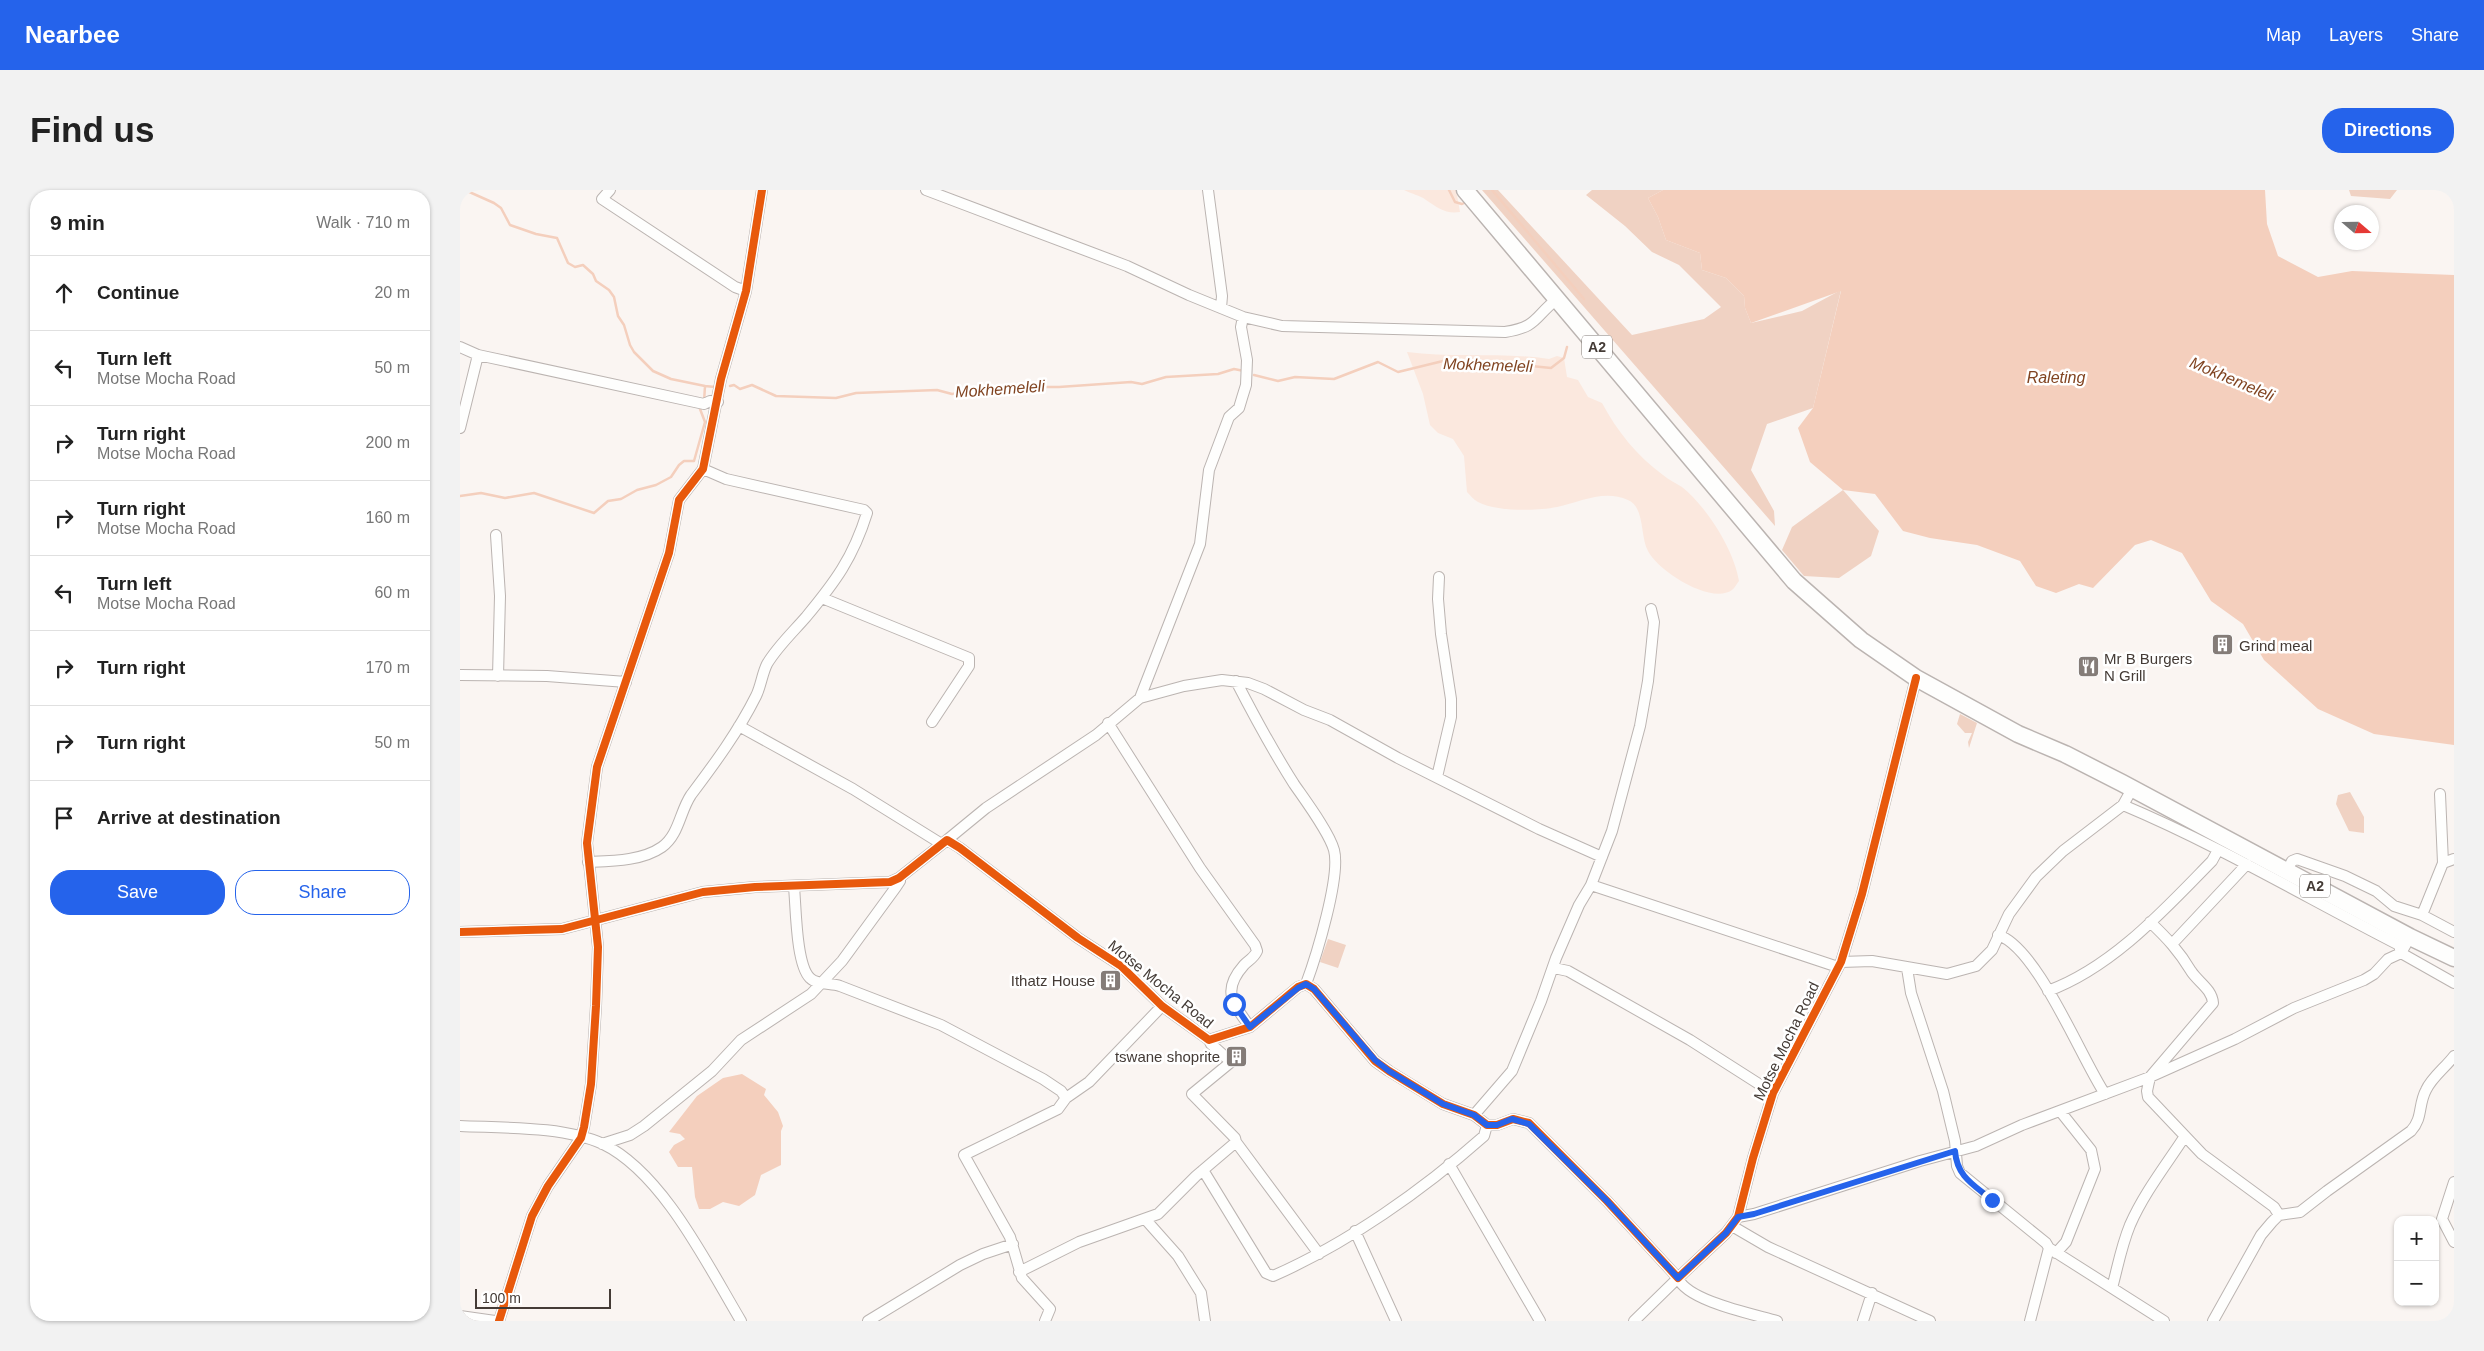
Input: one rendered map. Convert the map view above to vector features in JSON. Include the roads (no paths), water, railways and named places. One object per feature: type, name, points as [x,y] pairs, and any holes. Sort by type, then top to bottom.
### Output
[{"type":"main road","name":"A2","points":[[1465,190],[1794,581],[1861,640],[1916,678],[2018,734],[2065,754],[2410,937],[2454,958]]},
{"type":"street","points":[[610,190],[602,199],[735,286],[746,291]]},
{"type":"street","points":[[499,1321],[519,1252],[534,1210],[581,1138],[587,1111],[595,1035],[598,947],[587,843],[597,767],[669,553],[679,500],[703,469],[718,402],[721,379],[746,291],[762,190]]},
{"type":"street","points":[[926,190],[954,195],[1127,266],[1189,296],[1243,317],[1282,326],[1505,332],[1524,329],[1536,322],[1548,306],[1557,299]]},
{"type":"street","points":[[1208,190],[1222,296],[1221,308]]},
{"type":"street","points":[[1140,698],[1200,544],[1209,470],[1229,417],[1239,408],[1246,385],[1247,360],[1241,327],[1243,317]]},
{"type":"street","points":[[460,347],[478,355],[704,404],[710,401],[718,402]]},
{"type":"street","points":[[460,428],[478,355]]},
{"type":"street","points":[[588,862],[622,860],[651,853],[663,847],[672,838],[684,805],[717,763],[757,694],[766,666],[822,598],[850,558],[866,511],[726,479],[703,469]]},
{"type":"street","points":[[496,535],[500,596],[498,676]]},
{"type":"street","points":[[1437,776],[1451,717],[1451,699],[1441,634],[1439,576]]},
{"type":"street","points":[[822,598],[968,658],[970,666],[932,722]]},
{"type":"street","points":[[1474,1115],[1512,1072],[1579,905],[1591,886],[1602,857],[1618,808],[1640,726],[1648,681],[1654,622],[1651,609]]},
{"type":"street","points":[[460,675],[547,676],[626,682]]},
{"type":"street","name":"Motse Mocha Road","points":[[1634,1321],[1732,1226],[1738,1217],[1753,1158],[1773,1093],[1839,965],[1862,894],[1916,678]]},
{"type":"street","points":[[1236,681],[1266,738],[1308,802],[1334,849],[1335,867],[1328,904],[1306,984],[1314,989],[1375,1060],[1443,1104],[1474,1115],[1487,1125],[1497,1125],[1512,1119],[1529,1124],[1607,1201],[1678,1278],[1681,1286],[1701,1296],[1777,1321]]},
{"type":"street","points":[[460,932],[562,929],[703,892],[755,887],[879,883],[899,878],[986,808],[1096,735],[1140,698],[1205,682],[1236,681],[1264,689],[1304,710],[1330,720],[1538,829],[1602,857]]},
{"type":"street","points":[[1108,723],[1200,868],[1255,946],[1257,951],[1255,956],[1236,976],[1231,984],[1230,992],[1234,1004],[1250,1027]]},
{"type":"street","name":"Motse Mocha Road","points":[[739,726],[944,842],[960,848],[1078,938],[1121,966],[1162,1006],[1209,1040],[1250,1027],[1298,988],[1306,984]]},
{"type":"street","points":[[1591,886],[1839,965],[1872,962],[1947,974],[1961,972],[1976,966],[1992,950],[2009,914],[2036,877],[2063,851],[2123,805],[2132,789]]},
{"type":"street","points":[[2422,916],[2443,863],[2440,794]]},
{"type":"street","points":[[2123,805],[2247,864],[2313,901],[2399,945],[2402,953],[2454,983]]},
{"type":"street","points":[[2048,991],[2064,985],[2094,967],[2150,922],[2212,861],[2218,850]]},
{"type":"street","points":[[2288,871],[2292,861],[2298,859],[2314,864],[2376,891],[2394,906],[2422,916],[2454,932]]},
{"type":"street","points":[[2443,863],[2454,860]]},
{"type":"street","points":[[2173,943],[2247,864]]},
{"type":"street","points":[[602,1144],[630,1135],[644,1126],[712,1071],[741,1040],[811,994],[822,983],[896,887],[900,881],[899,878]]},
{"type":"street","points":[[794,887],[803,965],[810,978],[822,983],[840,986],[941,1026],[1042,1079],[1060,1091],[1066,1098]]},
{"type":"street","points":[[2150,922],[2173,943],[2208,990],[2213,1003],[2150,1077],[2147,1091],[2148,1097],[2202,1154],[2274,1207],[2279,1215]]},
{"type":"street","points":[[1998,934],[2018,948],[2048,991],[2105,1094]]},
{"type":"street","points":[[1738,1217],[1754,1214],[1976,1146],[2022,1125],[2150,1077],[2235,1039],[2294,1008],[2364,980],[2374,974],[2388,959],[2402,953],[2410,937]]},
{"type":"street","points":[[1554,968],[1568,971],[1690,1040],[1773,1093]]},
{"type":"street","points":[[1907,968],[1911,993],[1943,1091],[1957,1166],[1960,1173],[2053,1250],[2164,1321]]},
{"type":"street","points":[[1045,1321],[1050,1312],[1048,1304],[1028,1286],[1019,1272],[1013,1244],[964,1155],[1058,1109],[1066,1098],[1089,1082],[1162,1006]]},
{"type":"street","points":[[1209,1040],[1231,1062],[1192,1094],[1236,1138],[1236,1142],[1319,1254]]},
{"type":"street","points":[[2213,1321],[2261,1235],[2279,1215],[2300,1212],[2412,1131],[2420,1120],[2422,1097],[2426,1088],[2452,1062]]},
{"type":"street","points":[[2030,1321],[2053,1250],[2066,1242],[2096,1169],[2091,1150],[2060,1111]]},
{"type":"street","points":[[1203,1170],[1270,1276],[1319,1254],[1410,1194],[1484,1136],[1487,1125]]},
{"type":"street","points":[[460,1126],[537,1130],[602,1144],[618,1154],[650,1181],[678,1216],[742,1321]]},
{"type":"street","points":[[2112,1288],[2115,1267],[2131,1224],[2141,1204],[2185,1136]]},
{"type":"street","points":[[1019,1272],[1078,1242],[1146,1220],[1165,1209],[1203,1170],[1236,1142]]},
{"type":"street","points":[[1449,1164],[1540,1321]]},
{"type":"street","points":[[2454,1182],[2442,1219],[2454,1242]]},
{"type":"street","points":[[1146,1220],[1178,1256],[1201,1293],[1205,1321]]},
{"type":"street","points":[[1732,1226],[1768,1247],[1930,1321]]},
{"type":"street","points":[[1355,1231],[1396,1321]]},
{"type":"street","points":[[868,1321],[960,1266],[983,1254],[1013,1244]]},
{"type":"street","points":[[1863,1321],[1872,1293]]},
{"type":"street","points":[[460,1316],[495,1321]]},
{"type":"water","name":"Raleting","points":[[1663,190],[2265,190],[2267,224],[2278,256],[2318,277],[2352,271],[2454,275],[2454,745],[2374,734],[2318,709],[2264,660],[2243,624],[2211,601],[2182,553],[2151,540],[2135,545],[2093,588],[2079,584],[2056,593],[2036,586],[2020,561],[1977,545],[1930,538],[1903,531],[1875,494],[1843,490],[1810,462],[1798,428],[1813,408],[1841,291],[1751,323],[1745,308],[1744,296],[1726,278],[1702,270],[1700,253],[1666,240],[1658,217],[1648,198]]},
{"type":"water","points":[[742,1074],[766,1089],[764,1095],[778,1112],[783,1126],[781,1131],[781,1165],[761,1175],[755,1195],[739,1206],[723,1202],[710,1209],[699,1209],[695,1197],[692,1167],[678,1167],[669,1152],[674,1145],[685,1139],[680,1134],[669,1132],[697,1096],[723,1078]]},
{"type":"waterway","points":[[465,190],[501,208],[510,225],[536,234],[557,238],[568,263],[575,267],[583,265],[593,274],[596,281],[609,290],[614,297],[618,316],[624,325],[630,345],[634,352],[653,371],[671,379],[705,386]]},
{"type":"waterway","points":[[1449,190],[1455,202],[1462,204],[1466,202]]},
{"type":"waterway","name":"Mokhemeleli","points":[[1492,190],[1584,299]]},
{"type":"waterway","name":"Mokhemeleli","points":[[1254,375],[1278,381],[1295,377],[1334,379],[1378,362],[1398,372],[1443,361],[1484,367],[1511,364],[1551,368],[1564,358],[1567,347]]},
{"type":"waterway","name":"Mokhemeleli","points":[[730,386],[734,385],[740,389],[752,385],[776,396],[836,398],[856,393],[937,390],[952,394],[1002,387],[1059,387],[1131,382],[1142,384],[1166,377],[1218,374],[1234,369],[1244,371]]},
{"type":"waterway","name":"Mokhemeleli","points":[[704,402],[705,386],[715,387]]},
{"type":"waterway","name":"Mokhemeleli","points":[[460,496],[481,493],[505,498],[534,493],[594,513],[608,501],[621,499],[637,490],[656,485],[671,477],[684,461],[694,461],[705,422],[700,409],[702,407]]},
{"type":"place","name":"Grind meal","points":[[2223,645]]},
{"type":"place","name":"Mr B Burgers N Grill","points":[[2088,667]]},
{"type":"place","name":"Ithatz House","points":[[1111,980]]},
{"type":"place","name":"tswane shoprite","points":[[1236,1056]]}]
